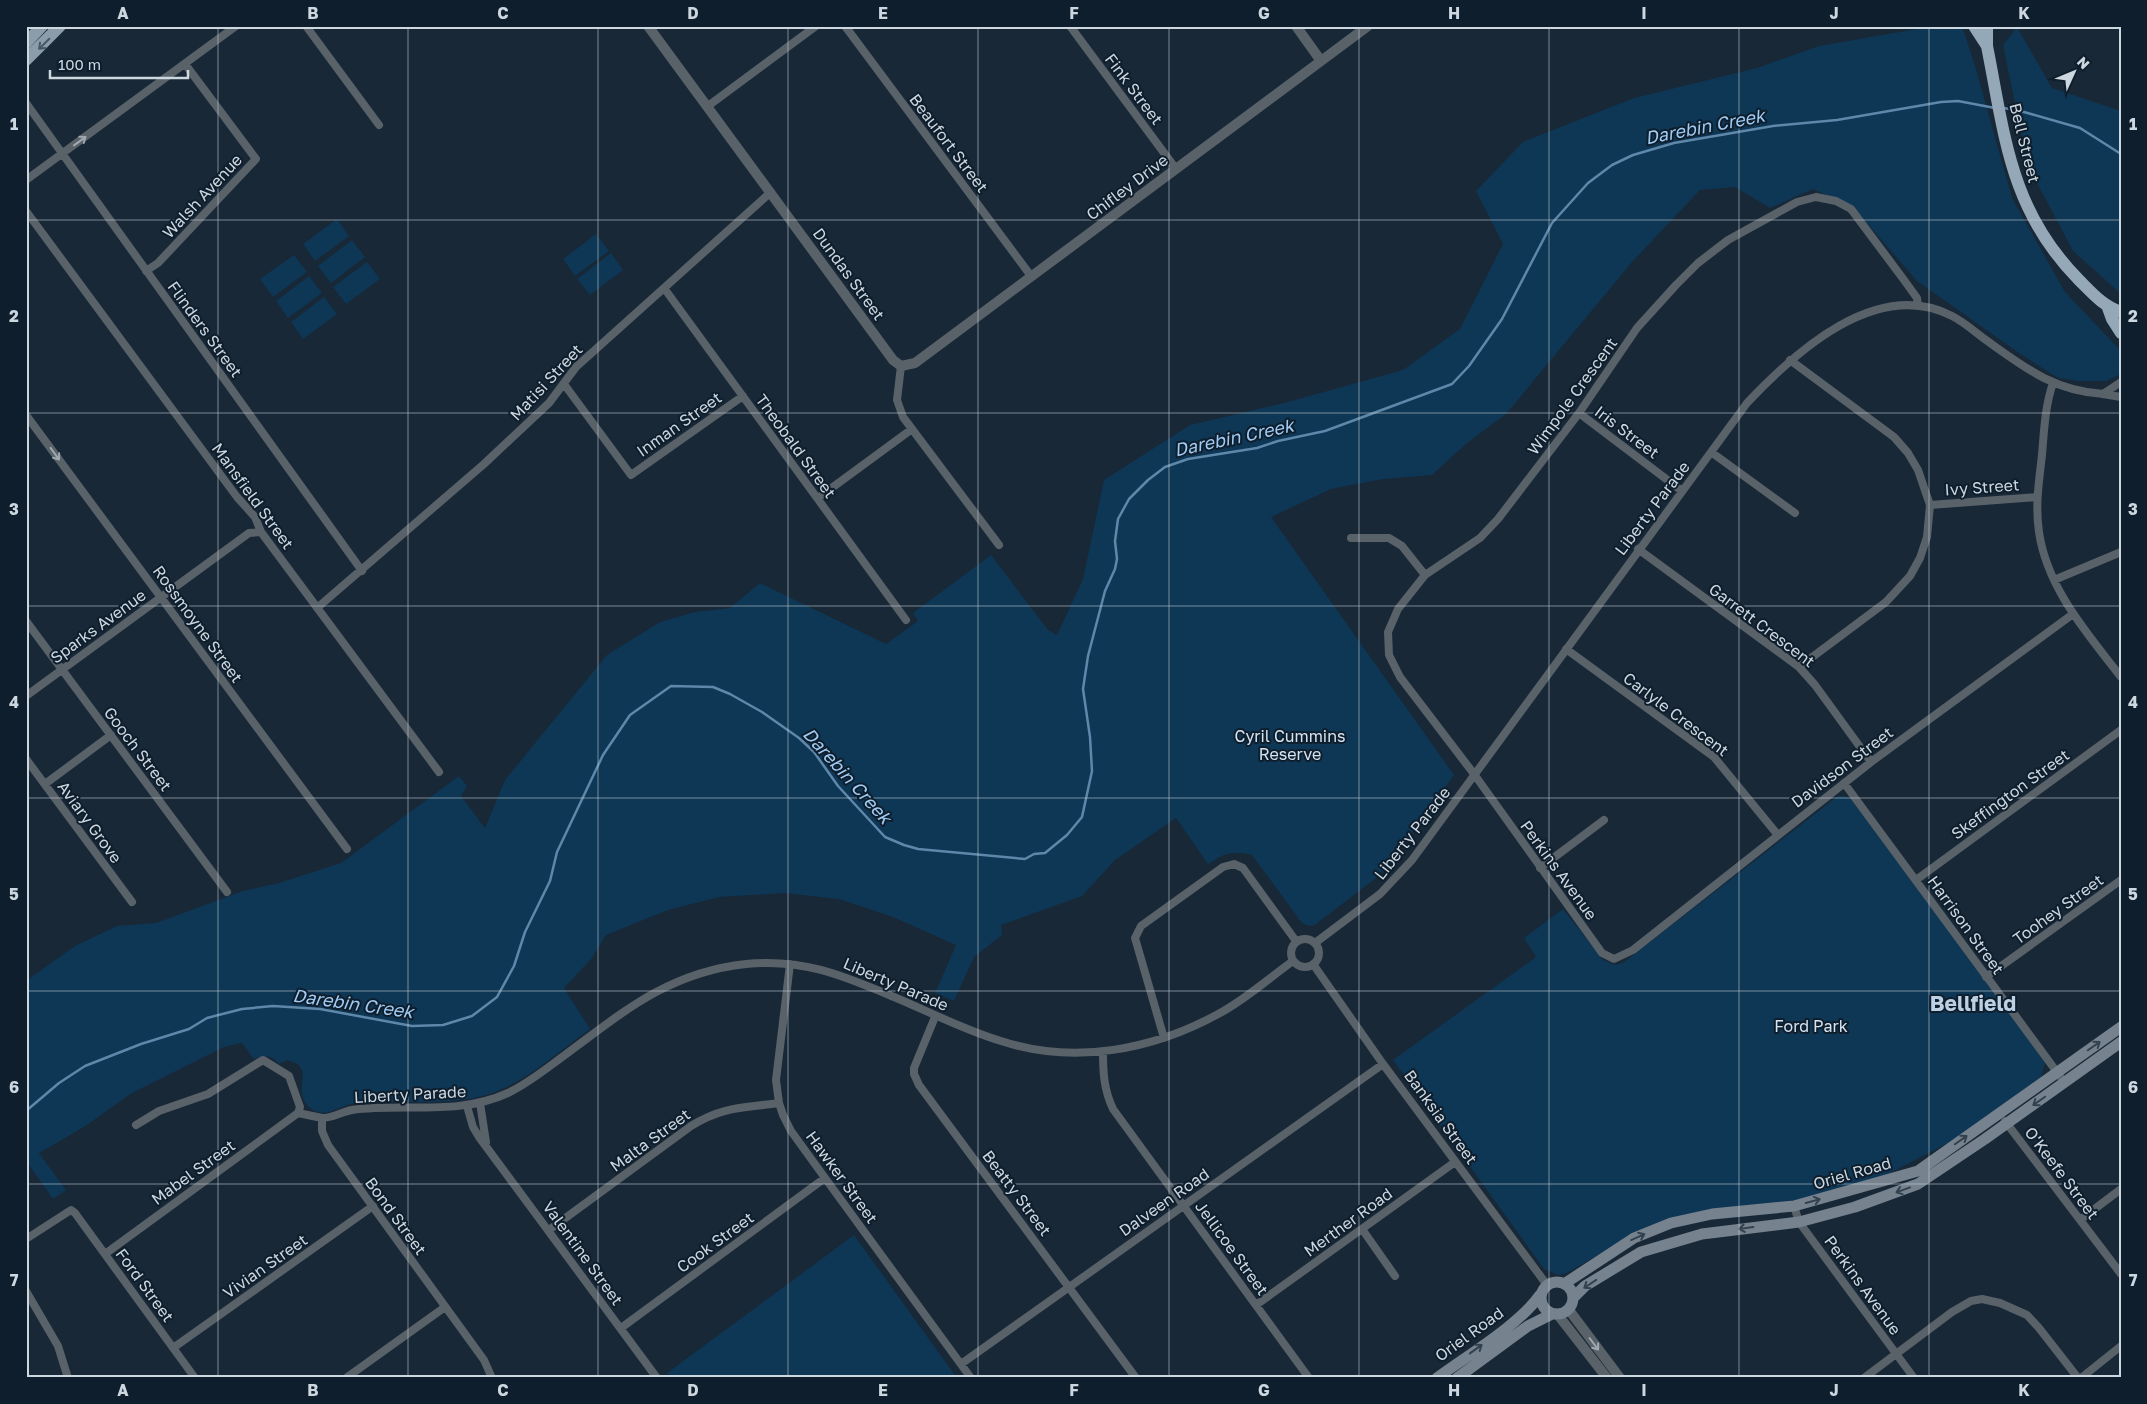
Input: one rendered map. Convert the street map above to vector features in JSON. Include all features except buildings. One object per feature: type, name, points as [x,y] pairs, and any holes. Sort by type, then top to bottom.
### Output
[{"type":"highway","name":"Bell Street","points":[[1974,26],[1987,46]]},
{"type":"highway","name":"Bell Street","points":[[1988,27],[1987,46],[2012,167],[2024,201],[2047,242],[2075,276],[2108,308],[2112,319],[2121,333]]},
{"type":"highway","name":"Bell Street","points":[[2108,308],[2121,312]]},
{"type":"main road","points":[[26,43],[42,26]]},
{"type":"main road","points":[[26,60],[60,26]]},
{"type":"main road","name":"Oriel Road","points":[[1564,1284],[1634,1238],[1671,1223],[1712,1214],[1794,1206],[1918,1171],[2121,1027]]},
{"type":"main road","name":"Oriel Road","points":[[1573,1298],[1585,1286],[1641,1252],[1702,1234],[1799,1222],[1855,1207],[1918,1184],[2007,1124],[2121,1042]]},
{"type":"main road","points":[[1558,1282],[1564,1284],[1572,1292],[1573,1298],[1569,1310],[1555,1315],[1542,1307],[1544,1290],[1558,1282]]},
{"type":"main road","name":"Oriel Road","points":[[1437,1378],[1515,1321],[1532,1307],[1544,1290]]},
{"type":"main road","name":"Oriel Road","points":[[1457,1378],[1528,1326],[1555,1315]]},
{"type":"street","points":[[26,180],[236,26]]},
{"type":"street","points":[[306,26],[379,125]]},
{"type":"street","name":"Dundas Street","points":[[648,26],[893,360],[901,366]]},
{"type":"street","points":[[708,106],[816,26]]},
{"type":"street","name":"Beaufort Street","points":[[845,26],[1031,276]]},
{"type":"street","name":"Fink Street","points":[[1070,26],[1176,169]]},
{"type":"street","points":[[1296,26],[1321,61]]},
{"type":"street","name":"Chifley Drive","points":[[901,366],[915,363],[1368,26]]},
{"type":"street","name":"Walsh Avenue","points":[[146,270],[158,263],[256,159],[185,64]]},
{"type":"street","name":"Flinders Street","points":[[26,103],[362,571]]},
{"type":"street","name":"Matisi Street","points":[[317,608],[489,460],[535,417],[564,384],[576,367],[771,192]]},
{"type":"street","name":"Wimpole Crescent","points":[[1474,774],[1400,677],[1389,655],[1388,632],[1398,609],[1425,575],[1480,538],[1498,520],[1579,413],[1638,328],[1676,285],[1698,263],[1728,240],[1797,202],[1816,197],[1836,201],[1851,209],[1917,298],[1918,306]]},
{"type":"street","name":"Mansfield Street","points":[[26,212],[237,497],[255,516],[261,532],[439,772]]},
{"type":"street","name":"Theobald Street","points":[[664,288],[906,620]]},
{"type":"street","name":"Liberty Parade","points":[[1316,943],[1361,910],[1396,879],[1747,403],[1790,360],[1818,339],[1860,316],[1889,307],[1918,306],[1936,309],[1953,316],[2015,361],[2053,383],[2084,393],[2121,397]]},
{"type":"street","points":[[1790,360],[1894,437],[1908,453],[1918,470],[1930,505],[1927,537],[1920,558],[1910,576],[1886,602],[1799,667]]},
{"type":"street","points":[[901,366],[897,400],[903,416],[999,545]]},
{"type":"street","points":[[2104,394],[2121,382]]},
{"type":"street","points":[[2053,383],[2048,400],[2037,497],[2038,531],[2044,557],[2054,580],[2073,614],[2121,677]]},
{"type":"street","name":"Inman Street","points":[[564,384],[631,475],[743,396]]},
{"type":"street","name":"Iris Street","points":[[1579,413],[1682,491]]},
{"type":"street","name":"Rossmoyne Street","points":[[26,415],[348,849]]},
{"type":"street","points":[[818,498],[912,429]]},
{"type":"street","points":[[1711,452],[1795,513]]},
{"type":"street","name":"Ivy Street","points":[[1930,505],[2037,497]]},
{"type":"street","name":"Sparks Avenue","points":[[26,696],[250,533],[261,532]]},
{"type":"street","points":[[1352,538],[1390,538],[1402,546],[1425,575]]},
{"type":"street","name":"Garrett Crescent","points":[[1638,549],[1799,667],[1815,685],[1870,762]]},
{"type":"street","points":[[2054,580],[2121,552]]},
{"type":"street","name":"Davidson Street","points":[[1633,950],[1870,762],[2073,614]]},
{"type":"street","name":"Gooch Street","points":[[26,621],[227,892]]},
{"type":"street","name":"Carlyle Crescent","points":[[1566,649],[1714,757],[1778,834]]},
{"type":"street","name":"Skeffington Street","points":[[1916,880],[2121,730]]},
{"type":"street","points":[[45,784],[111,736]]},
{"type":"street","name":"Aviary Grove","points":[[26,759],[132,902]]},
{"type":"street","name":"Perkins Avenue","points":[[1474,774],[1602,953],[1614,959],[1633,950]]},
{"type":"street","name":"Harrison Street","points":[[1844,783],[2065,1083]]},
{"type":"street","points":[[1540,868],[1604,820]]},
{"type":"street","points":[[1164,1038],[1135,938],[1141,926],[1223,867],[1234,864],[1243,868],[1296,941]]},
{"type":"street","name":"Toohey Street","points":[[1986,977],[2121,880]]},
{"type":"street","points":[[1306,938],[1316,943],[1318,956],[1313,964],[1301,966],[1293,961],[1290,952],[1296,941],[1306,938]]},
{"type":"street","name":"Liberty Parade","points":[[322,1118],[336,1117],[353,1110],[468,1106],[480,1103],[519,1088],[632,1006],[666,986],[724,967],[767,963],[790,964],[826,970],[855,980],[935,1017],[1003,1042],[1050,1050],[1104,1052],[1164,1038],[1222,1012],[1293,961]]},
{"type":"street","name":"Hawker Street","points":[[790,964],[776,1080],[779,1103],[791,1130],[971,1378]]},
{"type":"street","name":"Banksia Street","points":[[1313,964],[1544,1290]]},
{"type":"street","name":"Beatty Street","points":[[935,1017],[916,1059],[914,1074],[919,1085],[1136,1378]]},
{"type":"street","name":"Jellicoe Street","points":[[1104,1052],[1104,1077],[1113,1109],[1309,1378]]},
{"type":"street","points":[[136,1125],[159,1111],[208,1094],[263,1060],[289,1076],[300,1108],[298,1113],[322,1118]]},
{"type":"street","name":"Dalveen Road","points":[[961,1364],[1383,1064]]},
{"type":"street","name":"Valentine Street","points":[[480,1103],[486,1144]]},
{"type":"street","name":"Malta Street","points":[[549,1230],[691,1126],[708,1116],[732,1108],[779,1103]]},
{"type":"street","name":"Valentine Street","points":[[468,1106],[473,1127],[657,1378]]},
{"type":"street","name":"Mabel Street","points":[[105,1254],[298,1113]]},
{"type":"street","name":"O'Keefe Street","points":[[2000,1113],[2121,1274]]},
{"type":"street","name":"Bond Street","points":[[322,1118],[322,1131],[328,1145],[484,1360],[492,1378]]},
{"type":"street","name":"Merther Road","points":[[1256,1305],[1455,1162]]},
{"type":"street","name":"Cook Street","points":[[621,1328],[825,1178]]},
{"type":"street","points":[[2080,1220],[2121,1189]]},
{"type":"street","name":"Vivian Street","points":[[173,1348],[373,1206]]},
{"type":"street","name":"Perkins Avenue","points":[[1794,1206],[1799,1222],[1914,1378]]},
{"type":"street","name":"Ford Street","points":[[26,1239],[71,1210],[75,1213],[195,1378]]},
{"type":"street","points":[[1362,1229],[1395,1276]]},
{"type":"street","points":[[26,1291],[58,1346],[68,1378]]},
{"type":"street","points":[[1864,1378],[1952,1312],[1970,1301],[1982,1299],[2000,1302],[2027,1316],[2080,1378],[2121,1346]]},
{"type":"street","points":[[346,1378],[445,1307]]},
{"type":"street","points":[[1569,1310],[1620,1378]]},
{"type":"street","points":[[1555,1315],[1607,1378]]},
{"type":"green space","name":"Cyril Cummins Reserve","points":[[1934,26],[1962,26],[2012,198],[2065,292],[2121,351],[2121,374],[2106,381],[2079,381],[2059,378],[2050,373],[1917,281],[1853,207],[1813,189],[1770,208],[1735,187],[1700,190],[1633,261],[1506,414],[1467,443],[1432,475],[1383,479],[1331,489],[1271,517],[1454,775],[1388,866],[1376,878],[1315,925],[1309,926],[1302,923],[1252,855],[1229,854],[1219,857],[1208,864],[1176,818],[1115,860],[1082,896],[1001,925],[1002,935],[974,957],[954,1001],[935,993],[956,945],[893,917],[839,899],[785,893],[719,897],[668,910],[606,935],[592,958],[564,988],[590,1029],[533,1072],[495,1092],[478,1097],[442,1102],[370,1102],[352,1104],[323,1113],[313,1110],[305,1102],[302,1092],[303,1072],[298,1064],[287,1060],[279,1064],[268,1057],[254,1059],[242,1043],[224,1047],[132,1093],[84,1127],[39,1153],[66,1190],[53,1199],[26,1161],[26,981],[75,946],[117,926],[156,923],[243,891],[279,883],[341,863],[459,776],[467,786],[461,796],[485,828],[505,780],[607,655],[660,622],[695,612],[730,608],[760,583],[886,644],[918,621],[913,613],[991,555],[1048,630],[1057,635],[1083,579],[1104,480],[1190,425],[1284,403],[1403,370],[1460,329],[1503,244],[1476,191],[1523,142],[1634,98],[1757,68],[1819,46]]},
{"type":"green space","points":[[2017,27],[2052,88],[2121,111],[2121,294],[2073,251],[2028,166],[2003,45]]},
{"type":"green space","points":[[337,219],[349,236],[315,261],[303,244]]},
{"type":"green space","points":[[596,234],[609,251],[575,276],[563,259]]},
{"type":"green space","points":[[352,240],[365,257],[331,283],[318,266]]},
{"type":"green space","points":[[611,253],[623,270],[590,295],[577,279]]},
{"type":"green space","points":[[294,255],[307,272],[273,297],[260,279]]},
{"type":"green space","points":[[367,262],[380,279],[346,304],[333,287]]},
{"type":"green space","points":[[309,276],[322,293],[288,318],[276,301]]},
{"type":"green space","points":[[324,297],[337,314],[303,339],[291,322]]},
{"type":"green space","name":"Ford Park","points":[[1838,796],[1845,796],[1851,799],[2039,1054],[2045,1063],[2041,1077],[1950,1142],[1882,1177],[1803,1199],[1761,1205],[1629,1237],[1567,1273],[1558,1275],[1544,1269],[1393,1060],[1536,957],[1524,938],[1563,909],[1603,960],[1615,965],[1623,963]]},
{"type":"green space","points":[[854,1235],[957,1378],[670,1378],[667,1373]]},
{"type":"waterway","name":"Darebin Creek","points":[[26,1111],[59,1083],[85,1066],[141,1044],[189,1029],[207,1018],[242,1009],[273,1006],[320,1009],[412,1026],[443,1025],[472,1016],[497,997],[514,966],[525,932],[550,881],[557,852],[603,755],[630,715],[671,686],[713,687],[762,712],[799,738],[814,752],[838,786],[885,837],[918,849],[1025,859],[1034,854],[1045,853],[1067,835],[1082,817],[1092,771],[1090,737],[1083,689],[1088,656],[1105,591],[1115,569],[1117,559],[1115,541],[1118,519],[1129,499],[1148,480],[1165,467],[1188,459],[1257,448],[1278,441],[1325,431],[1452,384],[1469,366],[1502,319],[1552,223],[1588,183],[1612,165],[1633,155],[1674,143],[1773,126],[1837,120],[1941,102],[1958,101],[1995,108]]},
{"type":"waterway","name":"Darebin Creek","points":[[2003,108],[2017,110],[2080,128],[2121,154]]},
{"type":"district","name":"Bellfield","points":[[1973,1004]]}]
